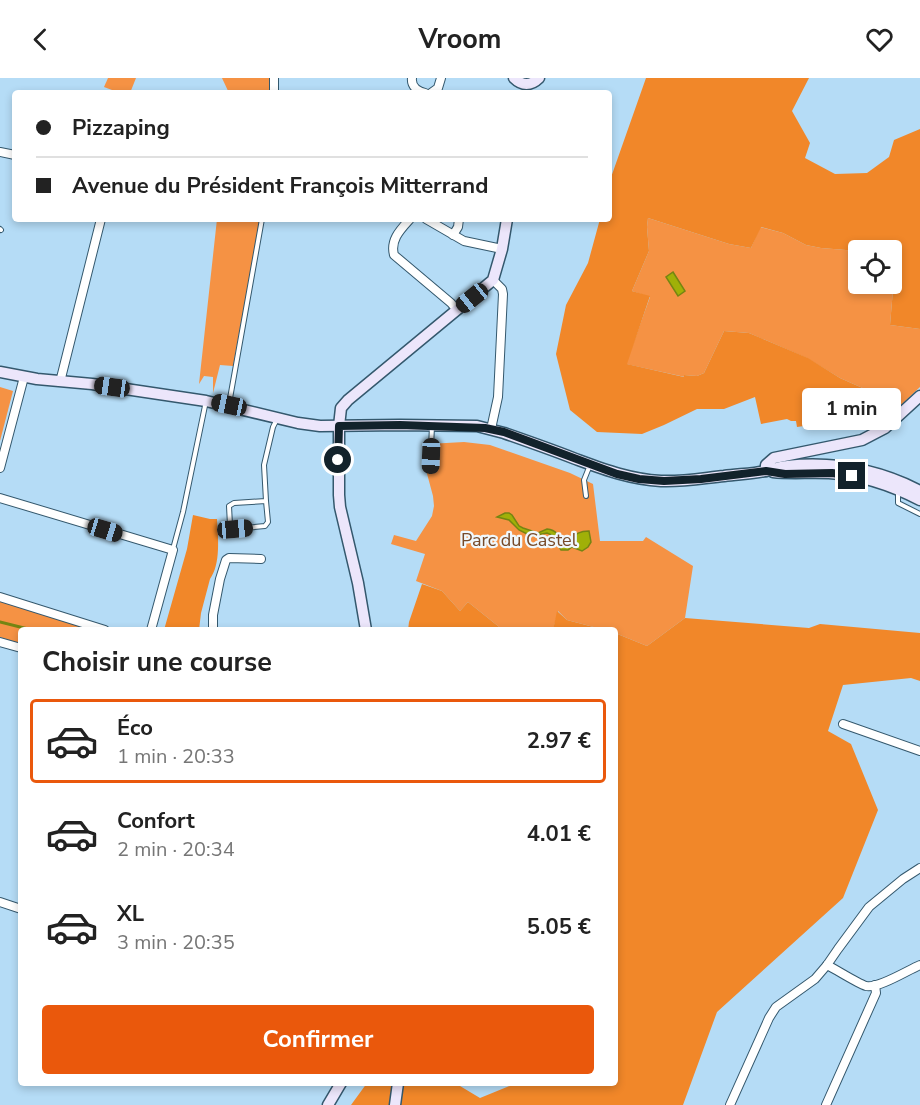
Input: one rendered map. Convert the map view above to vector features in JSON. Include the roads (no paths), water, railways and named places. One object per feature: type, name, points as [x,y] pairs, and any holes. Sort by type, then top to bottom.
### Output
[{"type":"street","points":[[412,78],[411,82],[419,90]]},
{"type":"street","points":[[434,90],[441,78]]},
{"type":"street","points":[[514,78],[524,89],[539,78]]},
{"type":"street","points":[[60,381],[100,222]]},
{"type":"street","points":[[408,222],[393,241],[394,255],[457,310]]},
{"type":"street","points":[[431,222],[464,241],[502,249]]},
{"type":"street","points":[[453,235],[459,222]]},
{"type":"street","points":[[365,627],[340,507],[339,426],[341,408],[493,280],[506,222]]},
{"type":"street","points":[[491,429],[498,397],[503,294],[502,289],[493,280]]},
{"type":"street","points":[[0,372],[206,401],[278,419],[320,426],[477,426],[617,474],[639,479],[664,481],[701,479],[766,471],[785,474],[832,473],[920,491]]},
{"type":"street","points":[[0,468],[24,377]]},
{"type":"street","points":[[766,471],[766,465],[774,458],[869,437],[885,428],[920,396]]},
{"type":"street","points":[[900,486],[920,500]]},
{"type":"street","points":[[0,498],[173,550],[152,627]]},
{"type":"street","points":[[213,627],[213,615],[226,560],[229,558],[261,559]]},
{"type":"street","points":[[0,597],[95,627]]},
{"type":"street","points":[[0,642],[18,647]]},
{"type":"street","points":[[843,724],[920,751]]},
{"type":"street","points":[[730,1105],[776,1007],[815,979],[869,907],[920,868]]},
{"type":"street","points":[[0,902],[18,908]]},
{"type":"street","points":[[827,965],[867,986],[875,985],[920,965]]},
{"type":"street","points":[[826,1105],[876,993],[875,985]]},
{"type":"street","points":[[328,1105],[339,1086]]},
{"type":"street","points":[[395,1105],[398,1086]]},
{"type":"lane","points":[[229,405],[261,222]]},
{"type":"lane","points":[[173,550],[206,401]]},
{"type":"lane","points":[[266,501],[234,503],[229,506],[230,525],[235,529],[265,526],[268,522],[264,465],[273,427],[278,419]]},
{"type":"lane","points":[[430,469],[432,426]]},
{"type":"lane","points":[[586,496],[584,480],[590,464]]},
{"type":"lane","points":[[900,486],[898,503],[920,514]]},
{"type":"waterway","points":[[0,622],[20,627]]},
{"type":"park label","name":"Parc du Castel","points":[[519,540]]}]
